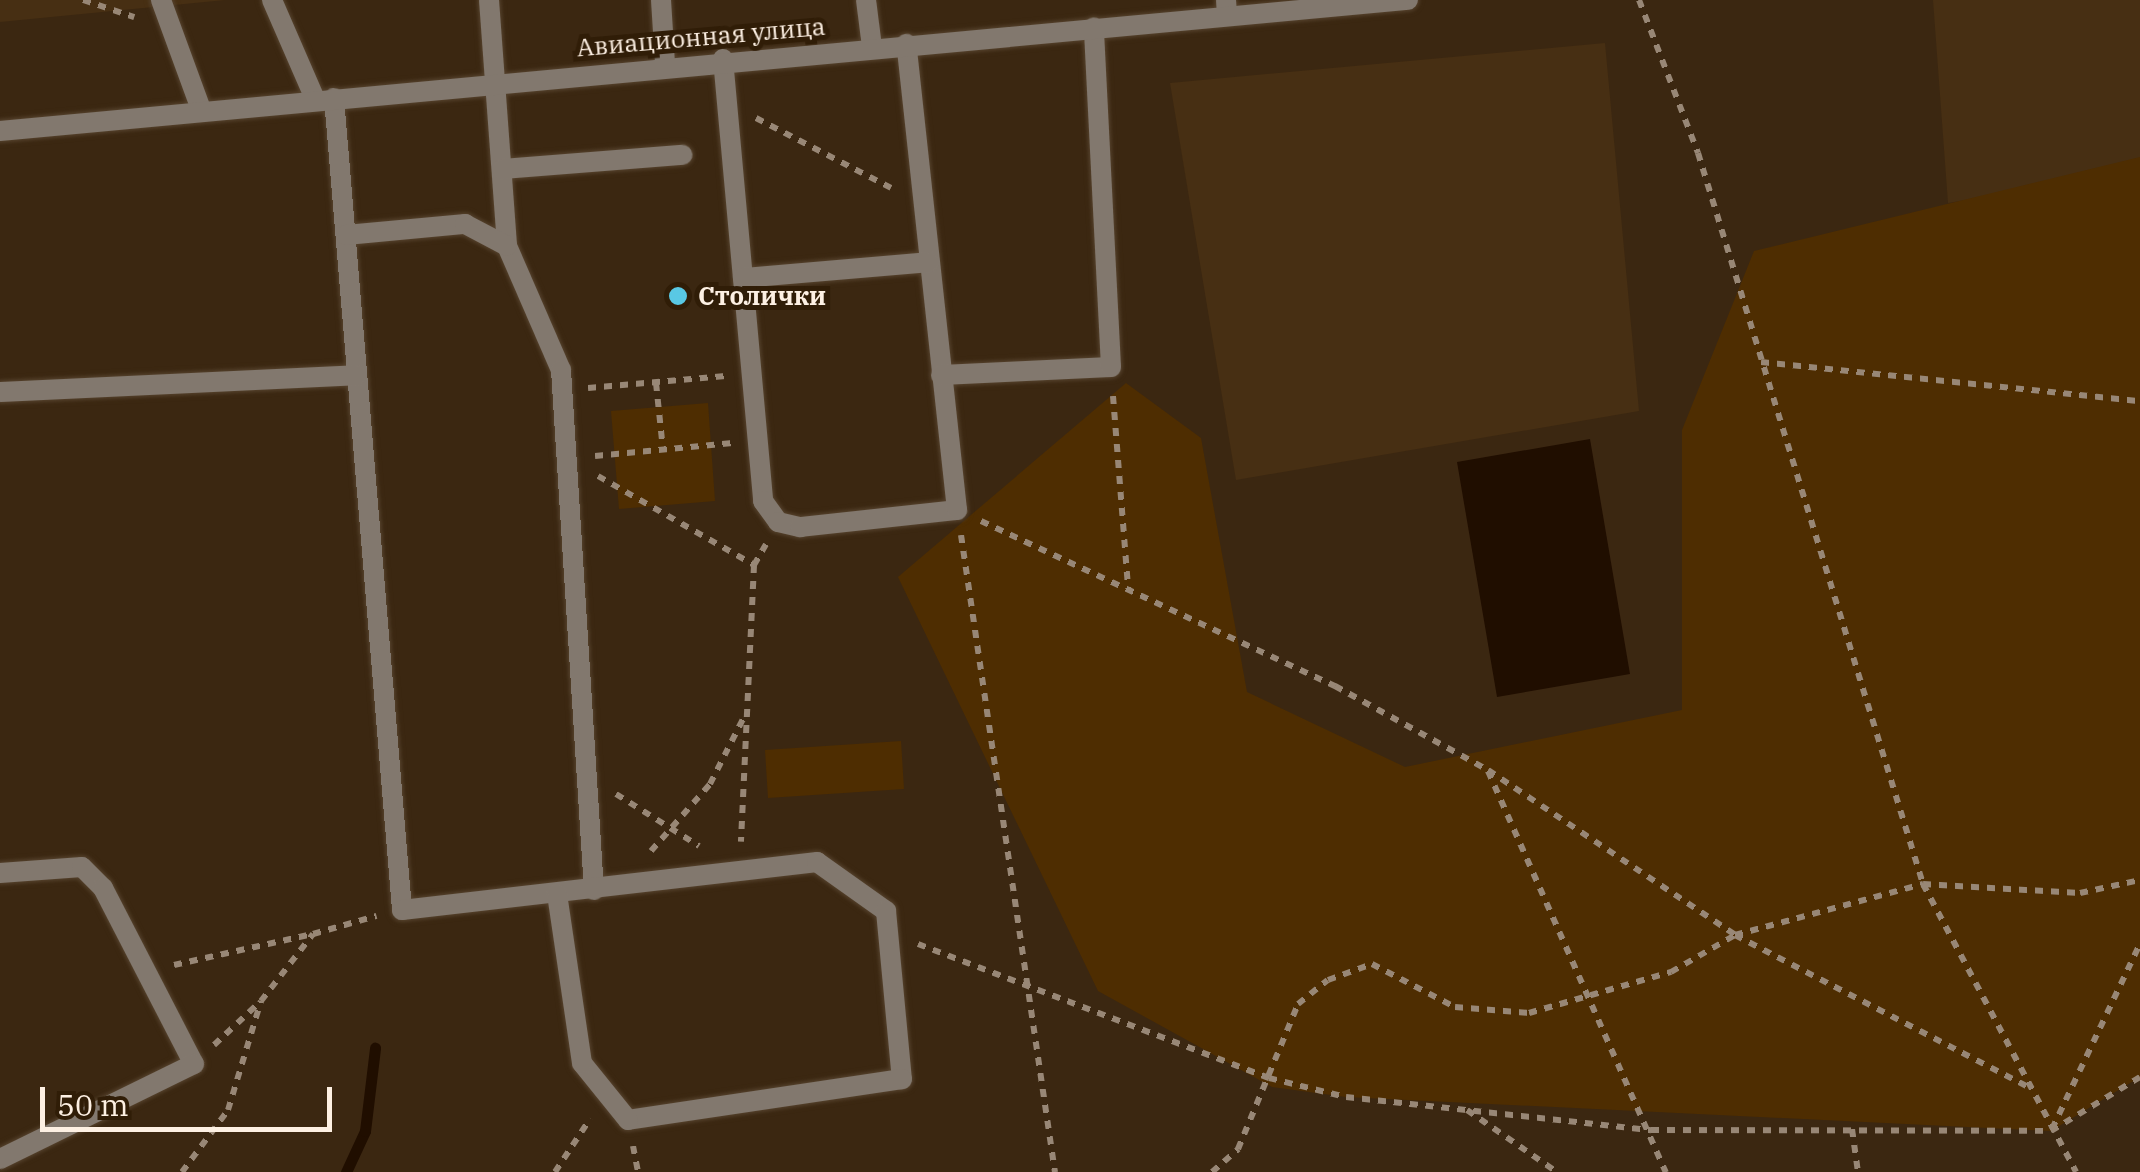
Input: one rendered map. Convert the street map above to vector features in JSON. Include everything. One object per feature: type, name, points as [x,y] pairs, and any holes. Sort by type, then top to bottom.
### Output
[{"type":"street","points":[[161,0],[202,112]]},
{"type":"street","points":[[272,0],[325,100],[346,235],[402,910],[817,862],[886,911],[902,1079],[628,1120],[582,1063],[557,894]]},
{"type":"street","points":[[490,0],[508,246],[562,391],[594,890]]},
{"type":"street","points":[[661,0],[665,64]]},
{"type":"street","points":[[866,0],[872,47]]},
{"type":"street","name":"Авиационная улица","points":[[0,131],[665,64],[1094,27],[1226,8],[1408,0]]},
{"type":"street","points":[[941,375],[1111,366],[1094,27]]},
{"type":"street","points":[[723,59],[763,502],[778,522],[957,510],[906,44]]},
{"type":"street","points":[[503,169],[682,156]]},
{"type":"street","points":[[346,235],[465,224],[508,246]]},
{"type":"street","points":[[743,278],[929,262]]},
{"type":"street","points":[[0,392],[357,375]]},
{"type":"street","points":[[0,873],[82,866],[148,971],[194,1064],[0,1159]]},
{"type":"path","points":[[83,0],[130,14],[142,27]]},
{"type":"path","points":[[1640,0],[1762,362],[1923,884],[2076,1172]]},
{"type":"path","points":[[727,106],[844,158],[923,209]]},
{"type":"path","points":[[1762,362],[2140,401]]},
{"type":"path","points":[[1111,366],[1128,590]]},
{"type":"path","points":[[562,391],[752,374]]},
{"type":"path","points":[[656,383],[663,450]]},
{"type":"path","points":[[566,458],[758,440]]},
{"type":"path","points":[[566,458],[754,564],[739,872],[587,776]]},
{"type":"path","points":[[957,510],[1128,590],[1488,770],[1736,934],[2032,1089]]},
{"type":"path","points":[[957,510],[1055,1172]]},
{"type":"path","points":[[620,887],[710,784],[747,710]]},
{"type":"path","points":[[1488,770],[1584,996],[1651,1130],[1666,1172]]},
{"type":"path","points":[[1212,1172],[1238,1149],[1298,1004],[1328,980],[1372,964],[1456,1007],[1528,1013],[1671,972],[1736,934],[1923,884],[2080,893],[2140,880]]},
{"type":"path","points":[[148,971],[402,910]]},
{"type":"path","points":[[194,1064],[261,1001],[313,934]]},
{"type":"path","points":[[888,934],[1268,1078],[1466,1109],[1651,1130],[2051,1130],[2140,1077]]},
{"type":"path","points":[[2051,1130],[2140,944]]},
{"type":"path","points":[[182,1172],[228,1110],[261,1001]]},
{"type":"path","points":[[555,1172],[606,1093]]},
{"type":"path","points":[[1466,1109],[1556,1172]]},
{"type":"path","points":[[1852,1128],[1858,1172]]},
{"type":"shaded area","points":[[0,0],[225,0],[0,22]]},
{"type":"shaded area","points":[[1933,0],[2140,0],[2140,173],[1948,203]]},
{"type":"shaded area","points":[[1605,43],[1639,411],[1236,480],[1170,83]]},
{"type":"shaded area","points":[[2140,157],[2140,1077],[2051,1131],[1346,1097],[1272,1087],[1098,991],[898,577],[1126,383],[1201,438],[1247,692],[1405,767],[1682,710],[1682,430],[1754,251]]},
{"type":"shaded area","points":[[708,403],[715,501],[619,509],[611,411]]},
{"type":"shaded area","points":[[1590,439],[1630,674],[1497,697],[1457,462]]},
{"type":"shaded area","points":[[901,741],[904,789],[768,798],[765,750]]},
{"type":"waterway","points":[[346,1172],[365,1131],[375,1048]]},
{"type":"place","name":"Столички","points":[[678,296]]}]
